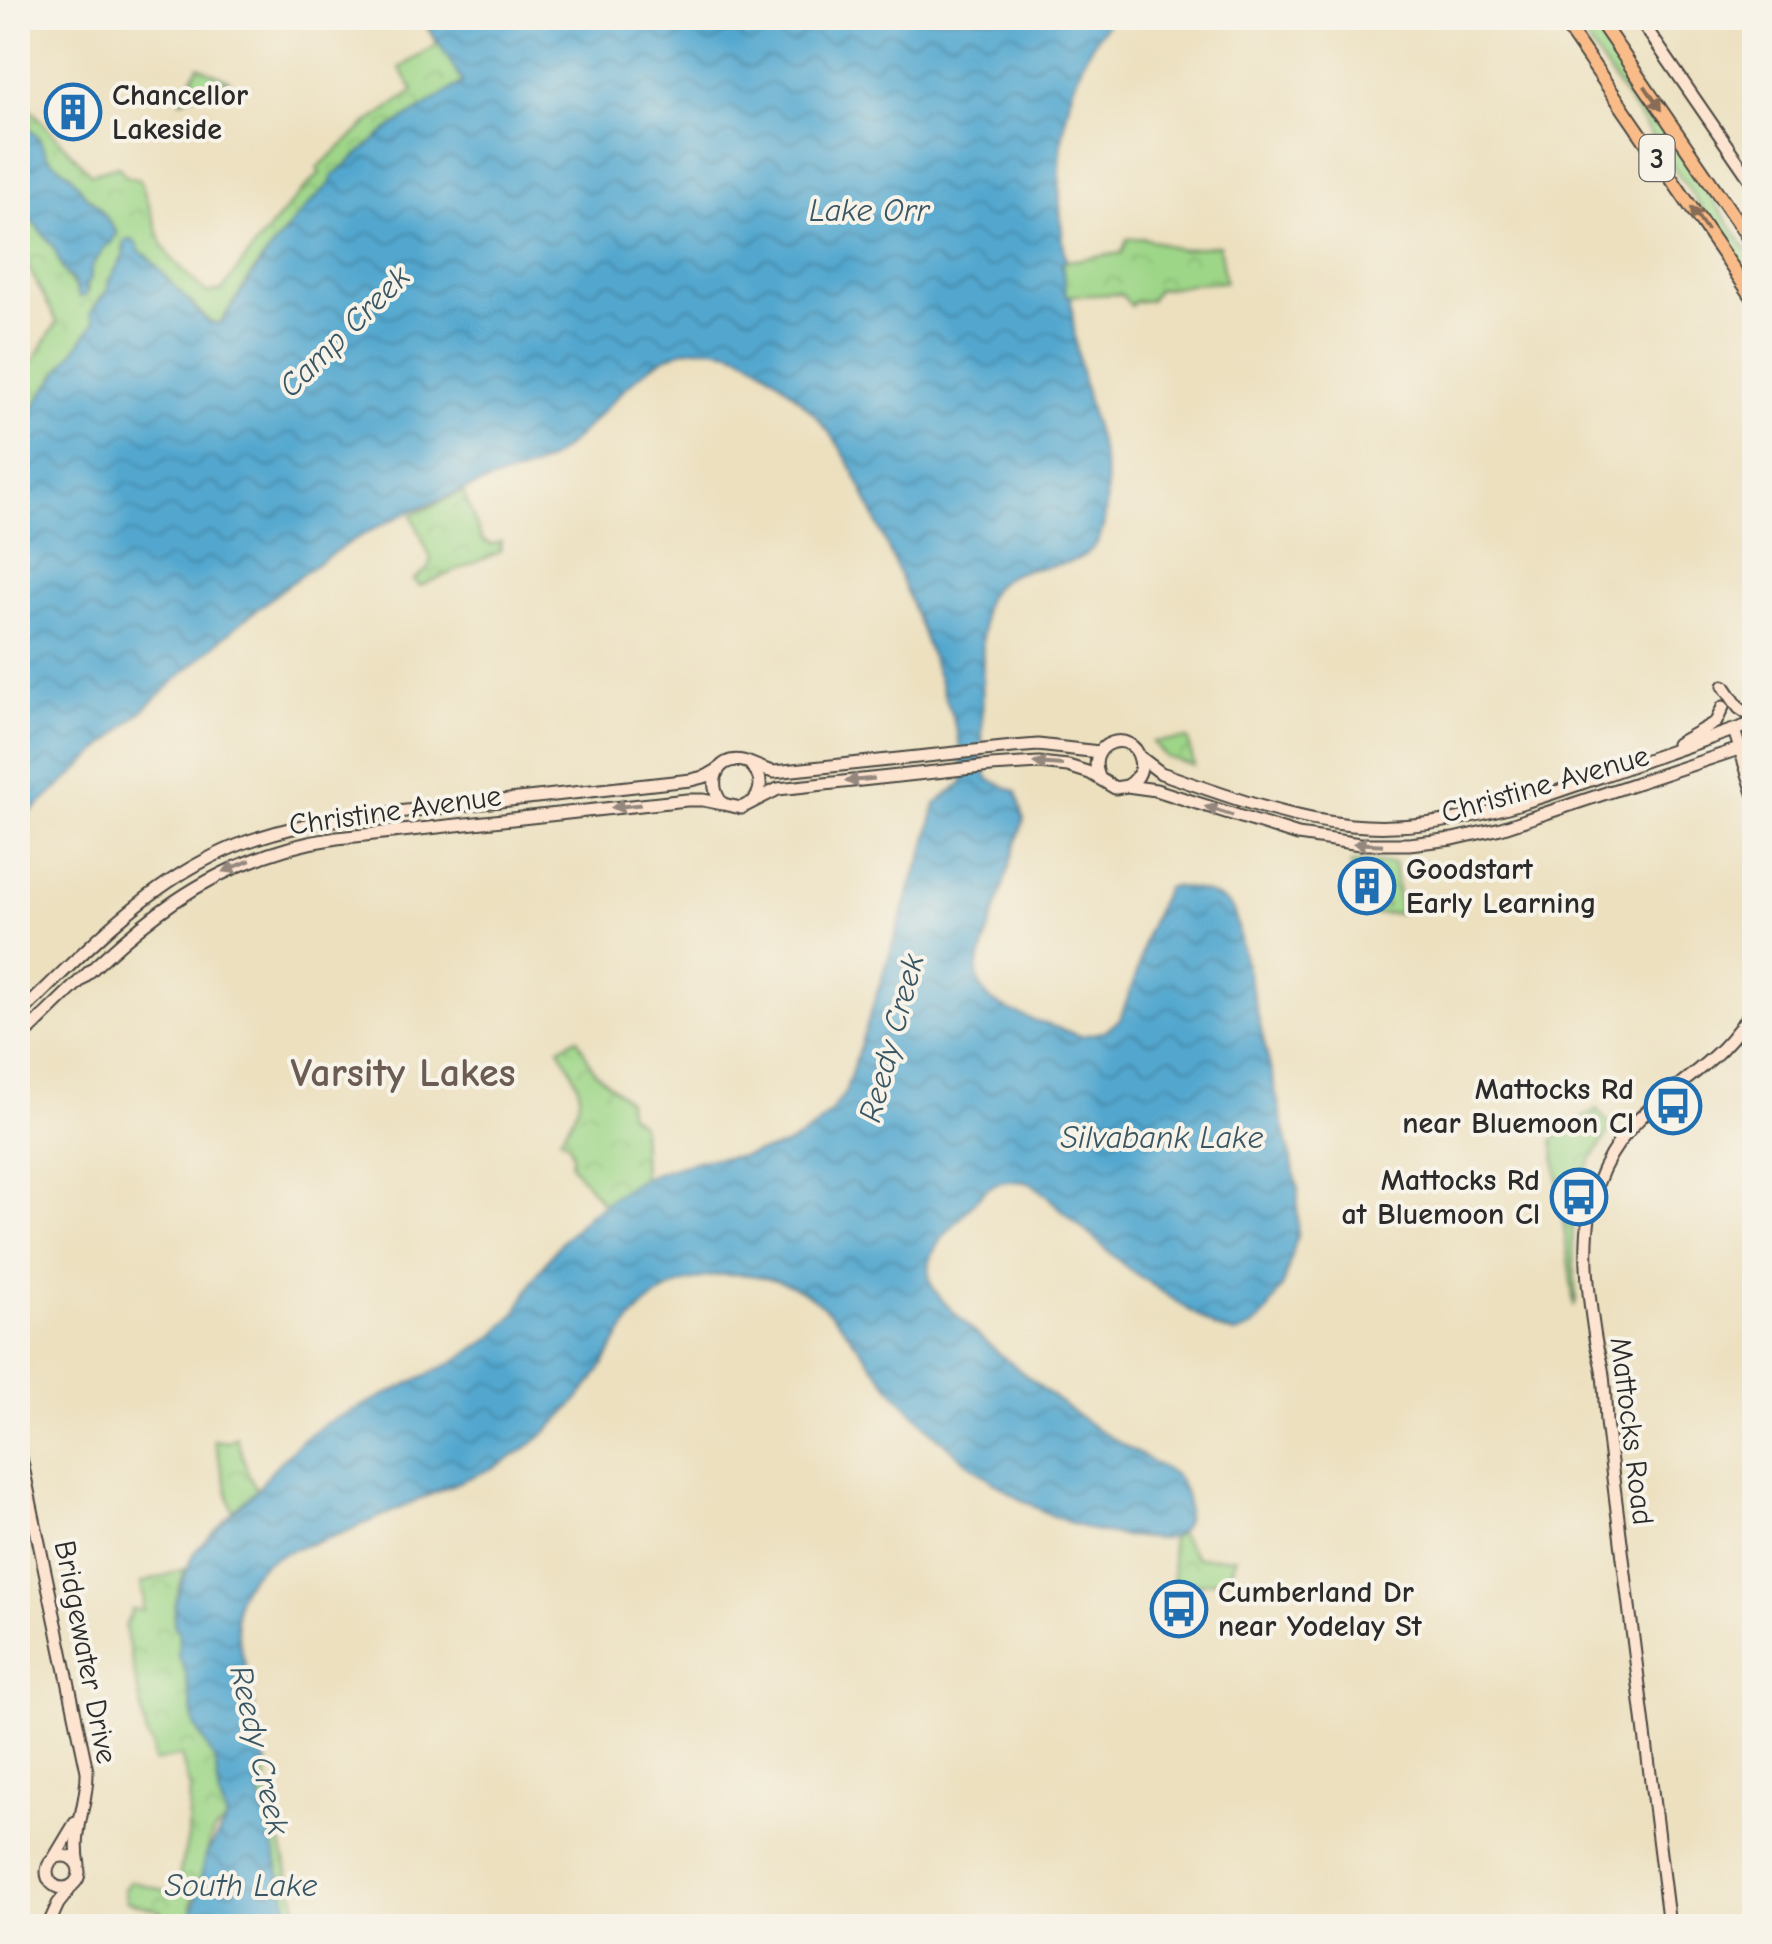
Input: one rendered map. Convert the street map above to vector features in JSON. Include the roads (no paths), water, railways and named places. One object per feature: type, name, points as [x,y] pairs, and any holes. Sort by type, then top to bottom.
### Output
[{"type":"main road","name":"3","points":[[1560,18],[1754,299]]},
{"type":"main road","name":"3","points":[[1598,18],[1754,246]]},
{"type":"main road","points":[[1639,18],[1754,186]]},
{"type":"main road","points":[[1724,686],[1754,721]]},
{"type":"main road","points":[[1652,759],[1716,722],[1723,708]]},
{"type":"main road","name":"Christine Avenue","points":[[1140,757],[1161,773],[1312,820],[1404,827],[1496,811],[1754,721]]},
{"type":"main road","points":[[1734,730],[1754,787]]},
{"type":"main road","points":[[1099,752],[1038,746],[787,772],[768,772],[737,761],[719,769],[713,784],[723,804],[741,808],[778,790],[1039,763],[1068,766],[1114,788],[1128,786],[1139,776],[1142,768],[1135,749],[1124,742],[1112,742],[1099,752],[1095,766],[1101,781]]},
{"type":"main road","name":"Christine Avenue","points":[[1128,786],[1156,790],[1298,835],[1376,845],[1433,842],[1501,828],[1754,744]]},
{"type":"main road","points":[[751,765],[760,778],[759,794],[754,801]]},
{"type":"main road","name":"Christine Avenue","points":[[18,1016],[124,916],[175,877],[214,856],[272,833],[346,818],[691,780],[719,769]]},
{"type":"main road","name":"Christine Avenue","points":[[18,1042],[157,913],[196,886],[245,862],[296,846],[354,836],[675,801],[723,804]]},
{"type":"main road","points":[[1496,811],[1501,828]]},
{"type":"main road","points":[[85,954],[96,968]]},
{"type":"main road","name":"Mattocks Road","points":[[1670,1926],[1606,1422],[1604,1377],[1587,1272],[1587,1224],[1602,1172],[1620,1143],[1641,1117],[1718,1056],[1754,1004]]},
{"type":"main road","name":"Bridgewater Drive","points":[[18,1443],[86,1764],[77,1834],[79,1865]]},
{"type":"main road","name":"Bridgewater Drive","points":[[54,1858],[80,1813]]},
{"type":"main road","points":[[48,1926],[58,1904],[77,1881],[79,1865],[62,1855],[54,1858],[48,1878],[54,1886],[72,1886]]},
{"type":"main road","points":[[48,1926],[54,1886]]},
{"type":"water","name":"Lake Orr","points":[[423,18],[1112,18],[1079,70],[1069,101],[1060,166],[1066,296],[1071,296],[1080,367],[1104,461],[1105,518],[1098,541],[1084,555],[1004,579],[992,590],[983,609],[982,758],[988,779],[1017,792],[1024,819],[977,969],[978,980],[988,997],[1014,1012],[1081,1036],[1106,1031],[1120,1019],[1147,932],[1166,888],[1202,892],[1229,905],[1237,922],[1298,1189],[1297,1237],[1283,1285],[1266,1314],[1251,1328],[1236,1334],[1216,1328],[1127,1268],[1033,1184],[1009,1181],[992,1186],[978,1197],[933,1252],[930,1280],[938,1294],[979,1336],[1086,1421],[1180,1481],[1186,1497],[1185,1523],[1175,1535],[1162,1539],[1103,1533],[1068,1522],[1002,1487],[915,1415],[827,1309],[793,1287],[772,1279],[735,1274],[697,1279],[663,1293],[634,1317],[575,1402],[523,1450],[491,1469],[274,1558],[247,1582],[238,1599],[236,1619],[268,1767],[259,1769],[257,1782],[293,1926],[190,1926],[206,1855],[227,1820],[215,1761],[195,1725],[185,1670],[178,1655],[179,1632],[174,1625],[175,1601],[193,1554],[300,1442],[326,1423],[450,1364],[492,1338],[515,1314],[535,1277],[559,1245],[587,1216],[617,1194],[643,1178],[671,1168],[785,1146],[829,1114],[845,1093],[936,804],[963,782],[957,731],[923,635],[868,503],[838,444],[806,406],[765,369],[735,352],[701,348],[680,352],[641,374],[546,461],[412,511],[339,549],[214,646],[18,823],[18,434],[95,322],[90,313],[107,291],[123,257],[125,241],[130,239],[138,245],[140,252],[209,323],[222,323],[271,249],[331,183],[332,177],[386,131],[463,82]]},
{"type":"water","points":[[18,121],[38,137],[47,156],[70,174],[117,233],[93,266],[86,296],[79,297],[54,248],[25,215],[18,194]]},
{"type":"place","name":"Chancellor Lakeside","points":[[73,112]]},
{"type":"place","name":"Goodstart Early Learning","points":[[1367,886]]},
{"type":"place","name":"Mattocks Rd near Bluemoon Cl","points":[[1673,1106]]},
{"type":"place","name":"Mattocks Rd at Bluemoon Cl","points":[[1579,1197]]},
{"type":"place","name":"Cumberland Dr near Yodelay St","points":[[1179,1609]]},
{"type":"district","name":"Varsity Lakes","points":[[403,1072]]},
{"type":"water label","name":"Camp Creek","points":[[344,331]]},
{"type":"water label","name":"Reedy Creek","points":[[891,1038]]},
{"type":"water label","name":"Silvabank Lake","points":[[1162,1137]]},
{"type":"water label","name":"Reedy Creek","points":[[260,1750]]},
{"type":"water label","name":"South Lake","points":[[241,1885]]}]
